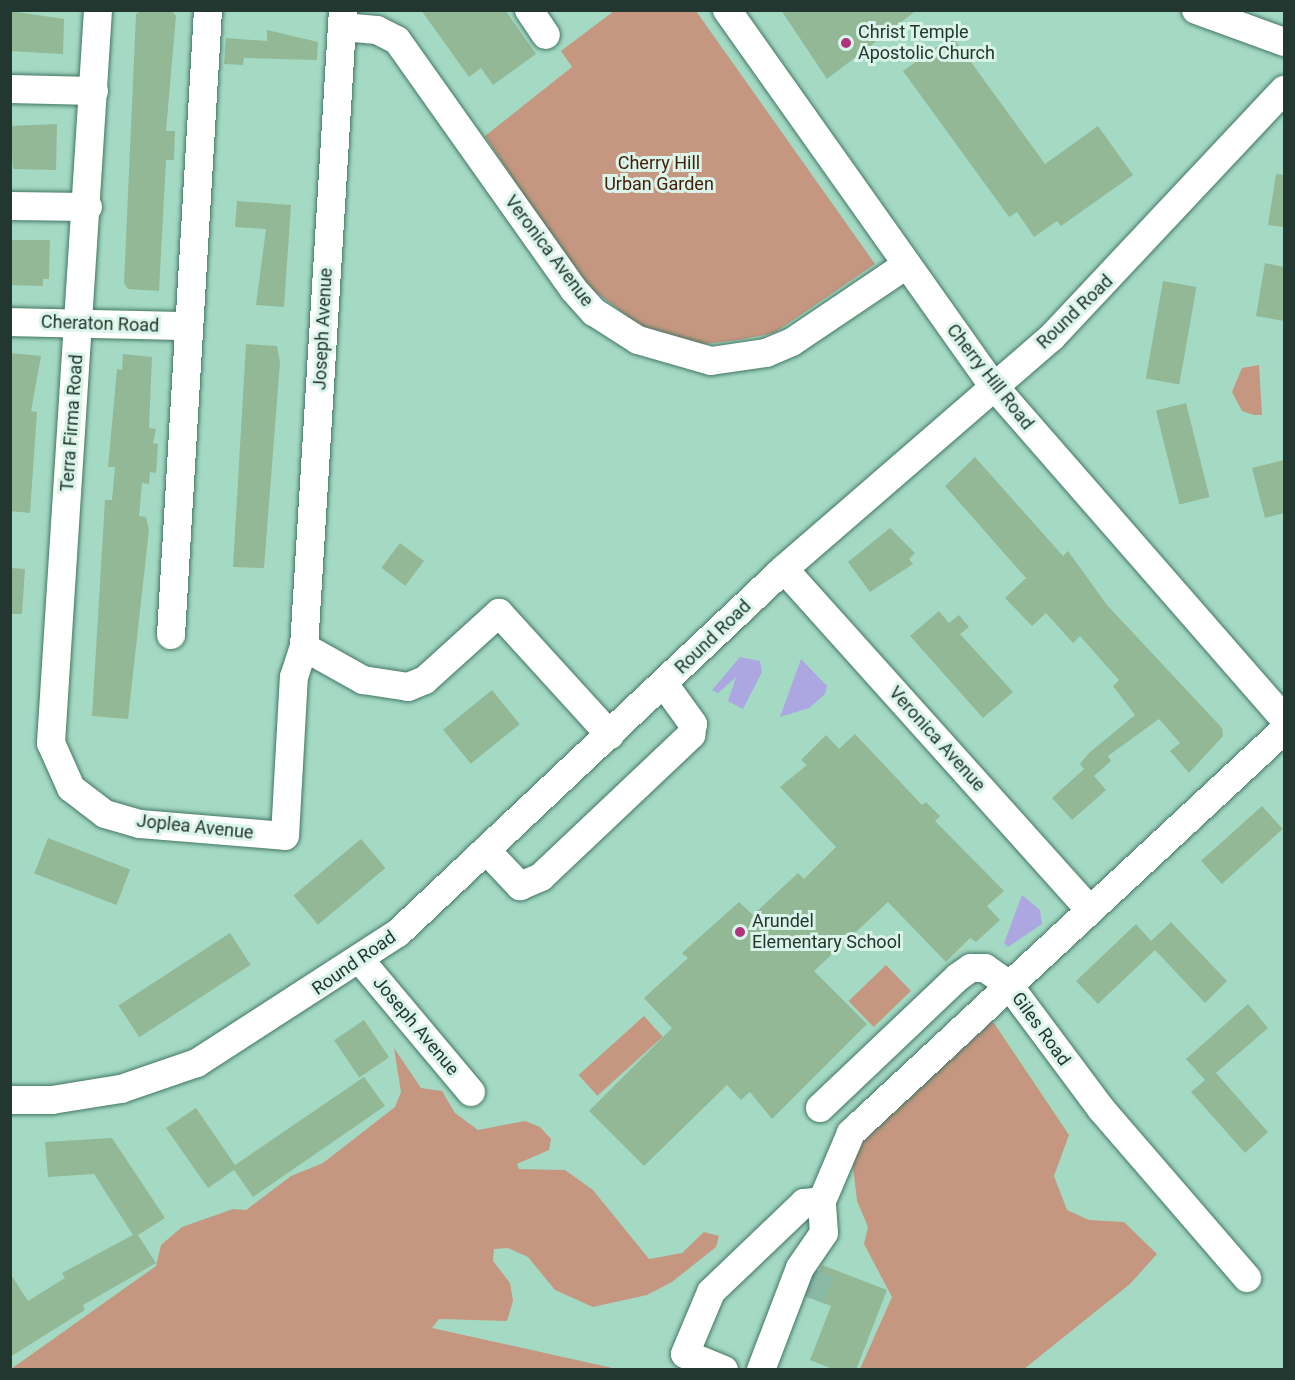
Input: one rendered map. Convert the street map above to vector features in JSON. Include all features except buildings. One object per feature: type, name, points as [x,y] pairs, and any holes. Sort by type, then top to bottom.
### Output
[{"type":"street","name":"Terra Firma Road","points":[[98,10],[88,207],[50,724],[58,768],[71,788],[105,814]]},
{"type":"street","points":[[171,635],[208,10]]},
{"type":"street","points":[[529,10],[546,35]]},
{"type":"street","name":"Cherry Hill Road","points":[[727,10],[993,385],[1284,718]]},
{"type":"street","points":[[1197,11],[1284,42]]},
{"type":"street","name":"Veronica Avenue","points":[[342,19],[377,30],[397,40],[573,290],[594,312],[638,340],[711,361],[765,353],[792,342],[906,265]]},
{"type":"street","name":"Joseph Avenue","points":[[285,836],[294,677],[304,647],[342,19]]},
{"type":"street","points":[[10,89],[94,91]]},
{"type":"street","name":"Round Road","points":[[10,1100],[82,1096],[121,1089],[197,1062],[360,961],[486,850],[784,569],[1105,284],[1284,90]]},
{"type":"street","points":[[10,206],[88,207]]},
{"type":"street","name":"Cheraton Road","points":[[10,322],[189,326]]},
{"type":"street","name":"Veronica Avenue","points":[[784,569],[1089,909]]},
{"type":"street","points":[[304,647],[363,680],[408,687],[425,680],[499,613],[610,735]]},
{"type":"street","points":[[486,850],[519,886],[541,877],[691,735],[693,724],[664,684]]},
{"type":"street","name":"Giles Road","points":[[1247,1278],[1102,1110],[1008,984],[1284,730]]},
{"type":"street","name":"Joplea Avenue","points":[[105,814],[140,824],[285,836]]},
{"type":"street","name":"Joseph Avenue","points":[[360,961],[471,1092]]},
{"type":"street","points":[[761,1370],[800,1268],[818,1258],[824,1233],[822,1201],[851,1133],[1008,984],[985,969],[971,968],[820,1108]]},
{"type":"street","points":[[724,1370],[685,1353],[711,1292],[804,1203],[822,1201]]},
{"type":"street","points":[[778,1327],[810,1298]]},
{"type":"green space","name":"Cherry Hill Urban Garden","points":[[614,11],[696,11],[875,264],[774,333],[704,344],[673,338],[642,327],[593,290],[558,248],[485,136],[572,67],[561,51]]},
{"type":"green space","points":[[1259,365],[1262,415],[1254,415],[1242,411],[1232,392],[1242,368]]},
{"type":"green space","points":[[886,965],[911,991],[874,1027],[849,1001]]},
{"type":"green space","points":[[644,1016],[663,1037],[597,1096],[579,1075]]},
{"type":"green space","points":[[984,1023],[994,1023],[1069,1135],[1054,1176],[1067,1210],[1089,1220],[1124,1222],[1157,1254],[1130,1284],[1024,1369],[860,1369],[892,1297],[864,1244],[868,1227],[857,1201],[852,1158],[866,1133]]},
{"type":"green space","points":[[394,1048],[421,1088],[442,1091],[455,1113],[478,1130],[525,1121],[540,1127],[551,1139],[549,1150],[517,1164],[519,1169],[565,1170],[593,1190],[649,1259],[682,1253],[704,1232],[719,1236],[716,1247],[672,1282],[647,1295],[593,1307],[555,1290],[528,1257],[508,1248],[494,1249],[493,1261],[510,1283],[513,1301],[507,1321],[439,1319],[432,1328],[617,1369],[11,1369],[156,1266],[161,1245],[182,1227],[233,1209],[246,1210],[291,1176],[323,1163],[395,1107],[401,1092]]},
{"type":"shaded area","points":[[740,657],[760,661],[762,672],[743,709],[728,701],[736,677],[718,693],[712,690]]},
{"type":"shaded area","points":[[801,659],[827,686],[825,694],[809,708],[780,717]]},
{"type":"shaded area","points":[[1022,895],[1040,910],[1042,924],[1008,947],[1004,943]]},
{"type":"tunnel","points":[[810,1298],[823,1265]]},
{"type":"place","name":"Christ Temple Apostolic Church","points":[[846,43]]},
{"type":"place","name":"Arundel Elementary School","points":[[740,932]]}]
